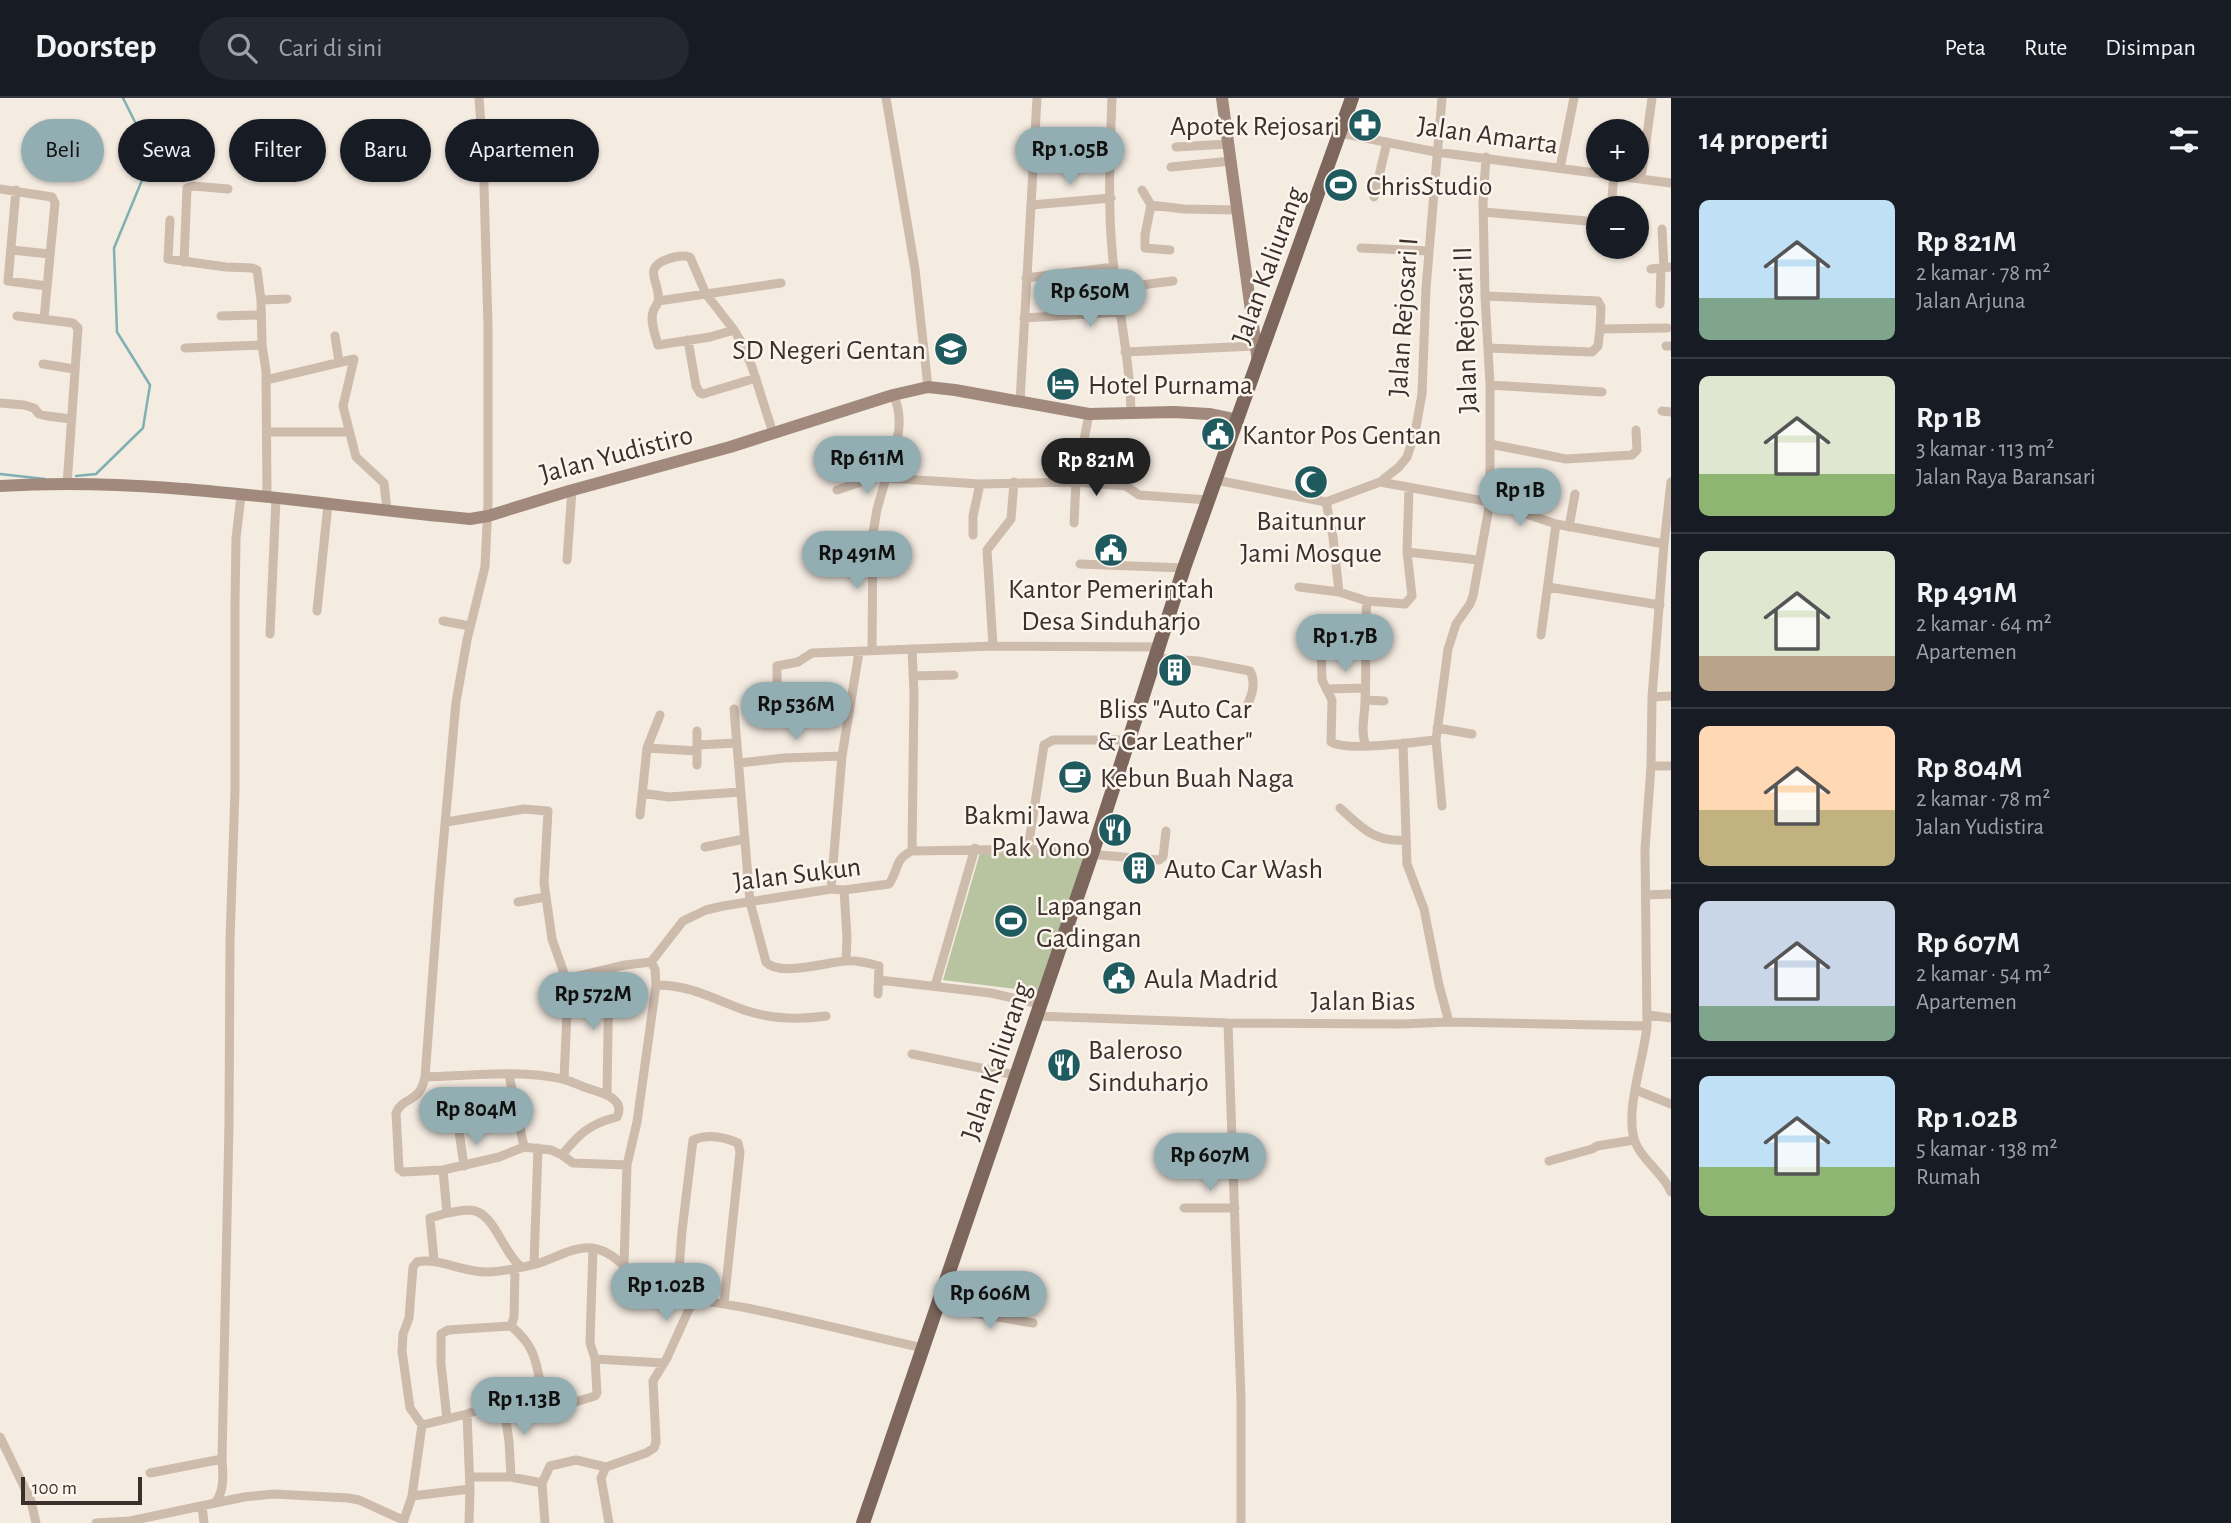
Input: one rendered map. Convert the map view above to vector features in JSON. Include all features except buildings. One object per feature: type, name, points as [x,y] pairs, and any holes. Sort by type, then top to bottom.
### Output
[{"type":"main road","name":"Jalan Kaliurang","points":[[863,1523],[1130,740],[1184,568],[1352,98]]},
{"type":"main road","points":[[1253,341],[1268,337]]},
{"type":"street","points":[[479,98],[484,164],[488,314],[488,516],[485,567],[470,626],[456,702],[425,1077],[420,1093],[397,1109],[398,1166],[402,1172],[443,1170],[499,1157],[524,1147],[551,1150],[573,1163],[627,1165]]},
{"type":"street","points":[[886,98],[915,269],[928,387]]},
{"type":"street","points":[[1020,402],[1037,98]]},
{"type":"street","points":[[1112,98],[1110,151],[1114,267],[1130,412]]},
{"type":"street","points":[[1222,98],[1258,363]]},
{"type":"street","name":"Jalan Rejosari I","points":[[1326,502],[1380,482],[1407,457],[1415,433],[1422,394],[1429,251],[1442,98]]},
{"type":"street","points":[[1560,167],[1574,98]]},
{"type":"street","points":[[1649,120],[1652,98]]},
{"type":"street","name":"Jalan Amarta","points":[[1340,133],[1436,152],[1586,171]]},
{"type":"street","points":[[1036,138],[1110,151]]},
{"type":"street","points":[[1374,197],[1387,142]]},
{"type":"street","points":[[1176,147],[1228,144]]},
{"type":"street","name":"Jalan Rejosari II","points":[[1442,806],[1436,740],[1448,649],[1456,624],[1470,604],[1490,502],[1490,384],[1484,212],[1486,157]]},
{"type":"street","points":[[1171,167],[1231,162]]},
{"type":"street","name":"Jalan Amarta","points":[[1649,180],[1671,183]]},
{"type":"street","points":[[184,262],[187,188],[193,186],[228,189]]},
{"type":"street","points":[[0,188],[52,197],[54,201],[44,320]]},
{"type":"street","points":[[16,190],[9,282],[47,286]]},
{"type":"street","points":[[1142,190],[1151,205],[1145,247],[1170,250]]},
{"type":"street","points":[[1031,205],[1111,198]]},
{"type":"street","points":[[1151,205],[1238,210]]},
{"type":"street","points":[[1484,212],[1586,221]]},
{"type":"street","points":[[170,220],[167,258],[257,270],[272,498],[270,634]]},
{"type":"street","points":[[1660,304],[1662,229]]},
{"type":"street","points":[[1362,248],[1429,251]]},
{"type":"street","points":[[11,250],[50,254]]},
{"type":"street","points":[[734,330],[658,345],[651,316],[658,301],[654,268],[658,262],[673,257],[690,257],[706,294],[734,330],[743,345],[773,433]]},
{"type":"street","points":[[1026,278],[1114,267]]},
{"type":"street","points":[[1117,288],[1173,281]]},
{"type":"street","points":[[658,301],[781,283]]},
{"type":"street","points":[[1485,296],[1598,301],[1601,309],[1598,346],[1592,352],[1488,348]]},
{"type":"street","points":[[261,300],[287,299]]},
{"type":"street","points":[[1024,318],[1121,312]]},
{"type":"street","points":[[220,316],[260,315]]},
{"type":"street","points":[[17,316],[73,323],[78,326],[67,485]]},
{"type":"street","points":[[1600,329],[1667,328]]},
{"type":"street","points":[[335,336],[339,362]]},
{"type":"street","points":[[688,340],[696,386],[700,393],[756,378]]},
{"type":"street","points":[[1125,352],[1253,341]]},
{"type":"street","points":[[185,348],[262,345]]},
{"type":"street","points":[[266,380],[353,359],[355,362],[343,398],[343,407],[356,457],[384,483],[387,510]]},
{"type":"street","points":[[43,364],[74,369]]},
{"type":"street","points":[[1490,384],[1602,392]]},
{"type":"street","name":"Jalan Yudistiro","points":[[0,486],[176,488],[470,519],[773,433],[892,395],[928,387],[1088,414],[1209,414],[1238,420]]},
{"type":"street","points":[[872,650],[873,533],[900,424],[897,403],[892,395]]},
{"type":"street","points":[[0,404],[24,405],[34,408],[39,414],[71,419]]},
{"type":"street","points":[[1074,523],[1076,482],[1088,414]]},
{"type":"street","points":[[1490,443],[1566,459],[1632,455],[1637,450],[1636,430]]},
{"type":"street","points":[[267,432],[349,432]]},
{"type":"street","points":[[837,490],[887,476],[980,484],[1076,482],[1126,486],[1139,495],[1208,500]]},
{"type":"street","points":[[1216,480],[1326,502],[1339,592]]},
{"type":"street","points":[[993,646],[987,550],[1011,519],[1014,482]]},
{"type":"street","points":[[1380,482],[1490,502],[1556,524],[1664,544]]},
{"type":"street","points":[[1671,482],[1669,528],[1664,544],[1666,590],[1660,605],[1652,697],[1651,766],[1645,849],[1648,1015],[1645,1048],[1631,1112],[1634,1140],[1671,1192]]},
{"type":"street","points":[[973,535],[973,516],[980,484]]},
{"type":"street","points":[[1300,587],[1339,592],[1367,601],[1405,604],[1410,600],[1412,588],[1407,552],[1409,486]]},
{"type":"street","points":[[567,561],[572,490]]},
{"type":"street","points":[[1569,527],[1575,494]]},
{"type":"street","points":[[215,1503],[221,1492],[223,1475],[230,942],[235,789],[236,538],[241,496]]},
{"type":"street","points":[[317,611],[328,504]]},
{"type":"street","points":[[1541,635],[1556,524]]},
{"type":"street","points":[[1407,552],[1478,560]]},
{"type":"street","points":[[1080,564],[1184,568]]},
{"type":"street","points":[[1548,587],[1660,605]]},
{"type":"street","points":[[1366,745],[1363,739],[1367,601]]},
{"type":"street","points":[[443,621],[470,626]]},
{"type":"street","points":[[1364,636],[1322,638],[1322,680],[1331,698],[1331,742],[1343,746],[1436,740]]},
{"type":"street","points":[[777,695],[779,664],[798,662],[812,653],[993,646],[1157,653],[1250,671],[1253,687],[1245,710]]},
{"type":"street","points":[[912,649],[912,851],[1028,849],[1159,860],[1163,857],[1166,831]]},
{"type":"street","points":[[831,889],[842,755],[859,652]]},
{"type":"street","points":[[914,676],[954,675]]},
{"type":"street","points":[[1326,689],[1365,688]]},
{"type":"street","points":[[1652,697],[1671,696]]},
{"type":"street","points":[[1365,700],[1384,701]]},
{"type":"street","points":[[734,709],[750,902],[768,965],[790,968],[846,961],[879,966],[878,994]]},
{"type":"street","points":[[640,815],[648,748],[660,715]]},
{"type":"street","points":[[1437,728],[1472,734]]},
{"type":"street","points":[[697,731],[697,765]]},
{"type":"street","points":[[1028,849],[1046,742],[1130,740]]},
{"type":"street","points":[[648,748],[697,748],[737,743]]},
{"type":"street","points":[[1403,743],[1408,864],[1424,909],[1449,1022]]},
{"type":"street","points":[[739,763],[842,755]]},
{"type":"street","points":[[1651,766],[1671,766]]},
{"type":"street","points":[[642,793],[669,797],[740,792]]},
{"type":"street","points":[[1340,808],[1380,839],[1406,840]]},
{"type":"street","points":[[446,822],[524,809],[548,811],[544,883],[552,939],[566,979],[568,1016],[564,1079]]},
{"type":"street","points":[[705,847],[744,839]]},
{"type":"street","points":[[936,986],[975,848]]},
{"type":"street","name":"Jalan Sukun","points":[[652,962],[683,921],[714,908],[831,889],[844,890],[888,884],[893,878],[898,861],[912,851]]},
{"type":"street","points":[[844,890],[848,937],[846,961]]},
{"type":"street","points":[[1646,895],[1671,894]]},
{"type":"street","points":[[518,902],[545,897]]},
{"type":"street","points":[[566,979],[625,965],[652,962],[655,969],[656,985],[637,1122],[627,1165],[624,1265]]},
{"type":"street","points":[[607,1094],[609,970]]},
{"type":"street","name":"Jalan Bias","points":[[879,980],[991,993],[1038,1010],[1228,1023],[1449,1022],[1647,1026]]},
{"type":"street","points":[[656,985],[694,989],[744,1010],[768,1016],[802,1019],[826,1016]]},
{"type":"street","points":[[1648,1015],[1671,1018]]},
{"type":"street","points":[[1228,1023],[1241,1399],[1241,1523]]},
{"type":"street","points":[[912,1054],[1016,1075]]},
{"type":"street","points":[[425,1077],[526,1074],[564,1079],[607,1094],[617,1102],[617,1117],[594,1124],[580,1133],[562,1155]]},
{"type":"street","points":[[509,1075],[524,1147]]},
{"type":"street","points":[[1636,1090],[1671,1104]]},
{"type":"street","points":[[459,1131],[464,1166]]},
{"type":"street","points":[[677,1295],[692,1145],[695,1138],[704,1136],[729,1139],[738,1143],[740,1152],[724,1304]]},
{"type":"street","points":[[1549,1161],[1596,1146],[1634,1140]]},
{"type":"street","points":[[534,1264],[538,1148]]},
{"type":"street","points":[[443,1170],[447,1213]]},
{"type":"street","points":[[434,1261],[430,1218],[468,1210],[478,1211],[486,1216],[518,1268],[511,1326]]},
{"type":"street","points":[[1185,1211],[1235,1211]]},
{"type":"street","points":[[422,1425],[541,1391],[550,1392],[563,1401],[572,1403],[595,1396],[595,1359],[590,1343],[593,1248]]},
{"type":"street","points":[[96,1523],[130,1521],[244,1497],[274,1494],[359,1500],[403,1521],[412,1496],[422,1425],[410,1408],[402,1351],[403,1334],[410,1318],[412,1267],[417,1262],[434,1261],[455,1268],[486,1272],[518,1268],[567,1252],[593,1248],[612,1256],[630,1273],[661,1293],[724,1304],[923,1348]]},
{"type":"street","points":[[545,1523],[542,1483],[550,1466],[576,1460],[606,1466],[646,1453],[655,1445],[653,1381],[667,1358],[694,1298]]},
{"type":"street","points":[[937,1307],[1033,1323]]},
{"type":"street","points":[[447,1419],[441,1364],[442,1334],[448,1330],[511,1326],[525,1338],[533,1353],[541,1391]]},
{"type":"street","points":[[595,1359],[663,1363]]},
{"type":"street","points":[[503,1400],[511,1478]]},
{"type":"street","points":[[467,1414],[469,1523]]},
{"type":"street","points":[[0,1437],[31,1501],[36,1523]]},
{"type":"street","points":[[150,1473],[222,1459]]},
{"type":"street","points":[[606,1466],[601,1478],[610,1523]]},
{"type":"street","points":[[470,1478],[511,1478],[542,1483]]},
{"type":"street","points":[[412,1496],[470,1489]]},
{"type":"street","points":[[202,1506],[204,1523]]},
{"type":"green space","name":"Lapangan Gadingan","points":[[980,853],[1085,855],[1040,992],[943,980]]},
{"type":"waterway","points":[[76,476],[96,474],[143,428],[150,385],[117,332],[114,248],[152,156],[123,98]]},
{"type":"waterway","points":[[0,474],[45,479]]},
{"type":"place","name":"Apotek Rejosari","points":[[1365,125]]},
{"type":"place","name":"ChrisStudio","points":[[1341,185]]},
{"type":"place","name":"SD Negeri Gentan","points":[[951,349]]},
{"type":"place","name":"Hotel Purnama","points":[[1063,384]]},
{"type":"place","name":"Kantor Pos Gentan","points":[[1218,434]]},
{"type":"place","name":"Baitunnur Jami Mosque","points":[[1311,482]]},
{"type":"place","name":"Kantor Pemerintah Desa Sinduharjo","points":[[1111,550]]},
{"type":"place","name":"Bliss \"Auto Car & Car Leather\"","points":[[1175,670]]},
{"type":"place","name":"Kebun Buah Naga","points":[[1075,777]]},
{"type":"place","name":"Bakmi Jawa Pak Yono","points":[[1115,830]]},
{"type":"place","name":"Auto Car Wash","points":[[1139,868]]},
{"type":"place","name":"Lapangan Gadingan","points":[[1011,921]]},
{"type":"place","name":"Aula Madrid","points":[[1119,978]]},
{"type":"place","name":"Baleroso Sinduharjo","points":[[1064,1065]]}]
